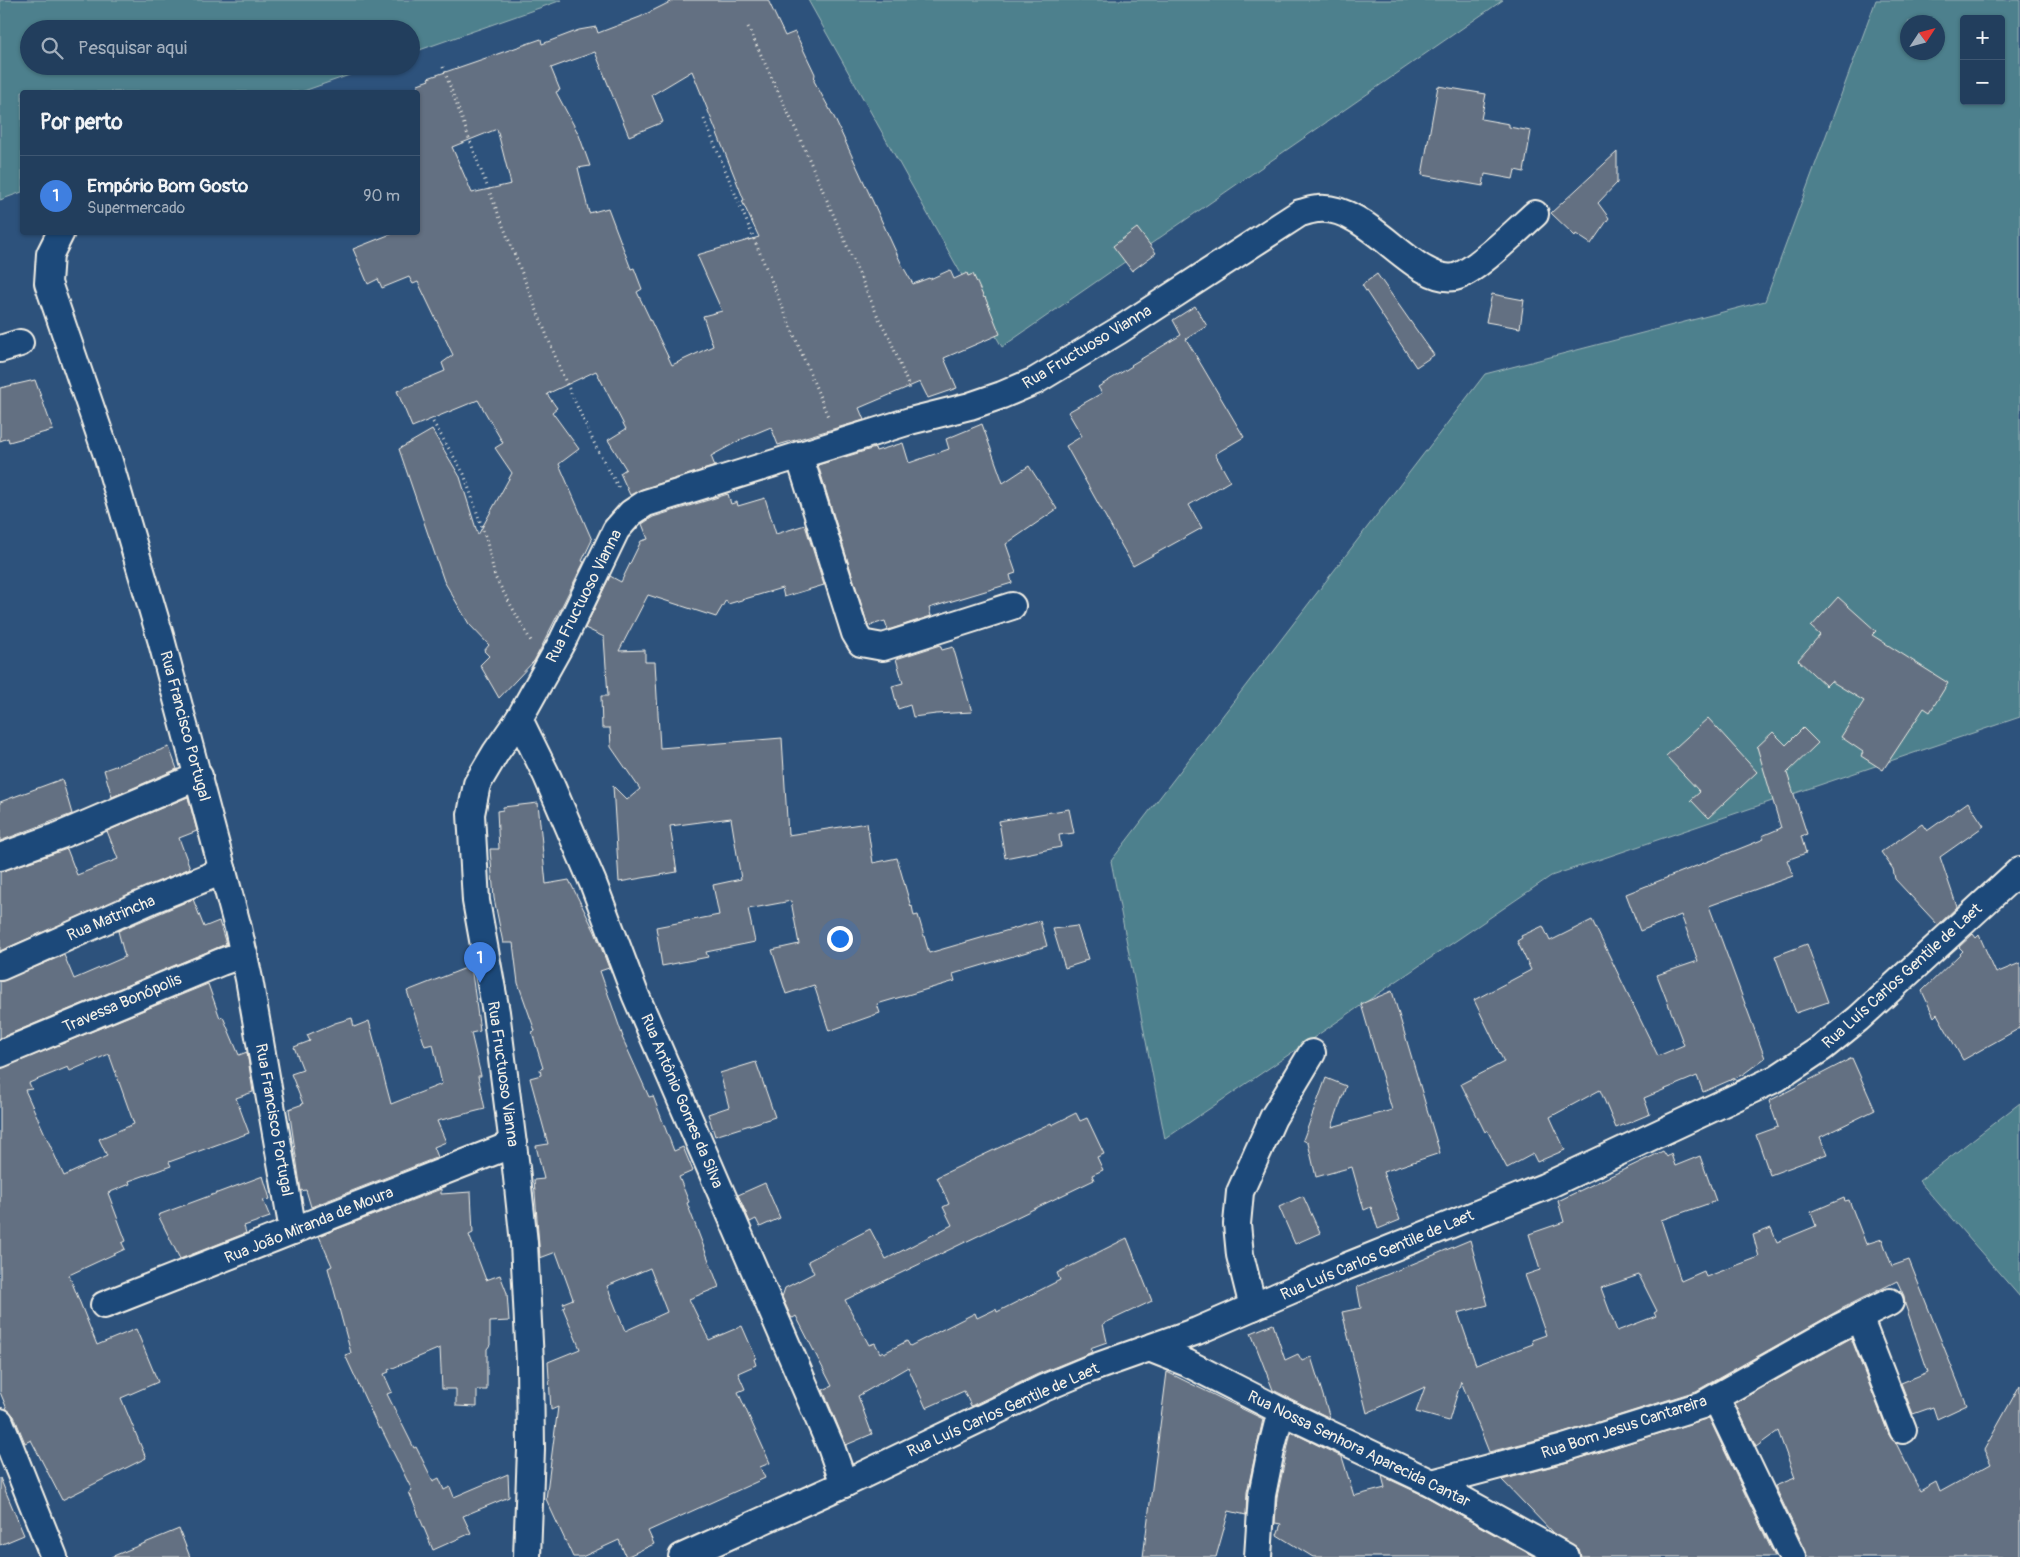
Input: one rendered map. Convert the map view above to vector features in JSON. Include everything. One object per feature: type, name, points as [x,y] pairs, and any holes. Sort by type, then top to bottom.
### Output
[{"type":"street","name":"Rua Fructuoso Vianna","points":[[527,1557],[532,1449],[524,1243],[496,1012],[476,901],[471,814],[477,784],[519,718],[563,640],[616,530],[632,512],[646,503],[838,443],[978,404],[1035,381],[1118,331],[1300,213],[1319,209],[1334,210],[1370,228],[1436,276],[1455,277],[1474,266],[1536,214]]},
{"type":"street","name":"Rua Francisco Portugal","points":[[60,235],[50,254],[48,284],[108,458],[223,871],[244,954],[294,1231]]},
{"type":"street","points":[[799,455],[854,634],[861,643],[883,647],[1012,606]]},
{"type":"street","name":"Rua Antônio Gomes da Silva","points":[[519,718],[547,776],[593,883],[635,994],[827,1438],[844,1484]]},
{"type":"street","points":[[0,857],[61,835],[198,776]]},
{"type":"street","name":"Rua Luís Carlos Gentile de Laet","points":[[682,1557],[844,1484],[1044,1388],[1197,1331],[1345,1267],[1544,1187],[1777,1078],[1814,1054],[1851,1026],[2020,870]]},
{"type":"street","name":"Rua Matrincha","points":[[0,967],[151,900],[223,871]]},
{"type":"street","name":"Travessa Bonópolis","points":[[0,1054],[244,954]]},
{"type":"street","points":[[1253,1307],[1240,1255],[1237,1224],[1240,1192],[1273,1118],[1312,1053]]},
{"type":"street","name":"Rua João Miranda de Moura","points":[[104,1305],[513,1144]]},
{"type":"street","name":"Rua Bom Jesus Cantareira","points":[[1432,1483],[1582,1443],[1686,1410],[1716,1398],[1859,1316],[1890,1302]]},
{"type":"street","points":[[1859,1316],[1902,1430]]},
{"type":"street","name":"Rua Nossa Senhora Aparecida Cantar","points":[[1149,1348],[1187,1363],[1281,1411],[1432,1483],[1566,1557]]},
{"type":"street","points":[[1716,1398],[1792,1557]]},
{"type":"street","points":[[1258,1557],[1262,1495],[1281,1411]]},
{"type":"street","points":[[0,1422],[54,1557]]},
{"type":"path","points":[[748,27],[802,143],[878,317],[890,339],[921,419]]},
{"type":"path","points":[[443,67],[480,168],[563,376],[596,447],[632,512]]},
{"type":"path","points":[[704,119],[838,443]]},
{"type":"path","points":[[433,422],[464,474],[487,542],[495,577],[536,650],[549,665]]},
{"type":"green space","points":[[0,0],[562,0],[420,50],[420,20],[20,20],[20,75],[349,75],[307,90],[20,90],[20,193],[0,200]]},
{"type":"green space","points":[[808,0],[1503,0],[1002,347]]},
{"type":"green space","points":[[1876,0],[2020,0],[2020,717],[1551,876],[1165,1139],[1111,861],[1485,374],[1765,301]]},
{"type":"green space","points":[[2020,1103],[2020,1297],[1919,1181]]},
{"type":"building","points":[[674,0],[768,0],[785,36],[795,32],[815,74],[814,81],[834,117],[902,265],[913,284],[950,270],[954,279],[967,273],[968,276],[973,274],[985,297],[1000,334],[944,358],[957,388],[928,398],[920,382],[859,408],[864,420],[778,445],[771,427],[742,439],[711,456],[715,466],[642,489],[630,495],[620,473],[626,469],[608,440],[626,429],[596,371],[547,394],[557,408],[552,412],[579,449],[559,464],[592,540],[582,561],[584,562],[534,661],[499,698],[480,665],[489,656],[484,651],[489,645],[469,624],[444,581],[399,449],[432,430],[460,477],[478,535],[512,473],[495,448],[503,443],[478,400],[412,427],[397,391],[445,371],[442,363],[453,355],[418,282],[413,284],[409,277],[382,288],[378,279],[368,284],[353,249],[388,235],[420,235],[420,90],[418,90],[418,84],[429,80],[428,78],[541,39],[542,44],[579,30],[596,27],[598,33],[640,17]],"holes":[[[595,52],[629,136],[663,122],[652,95],[692,71],[744,200],[742,201],[759,237],[697,255],[722,311],[703,316],[713,346],[672,365],[637,292],[642,289],[634,268],[631,269],[608,208],[589,213],[578,168],[590,166],[579,135],[556,92],[560,90],[551,68]],[[497,129],[511,184],[472,193],[452,147]]]},
{"type":"building","points":[[1438,86],[1486,94],[1481,119],[1509,124],[1509,127],[1531,131],[1524,172],[1515,170],[1513,179],[1485,174],[1483,186],[1422,175]]},
{"type":"building","points":[[1617,152],[1617,183],[1598,203],[1609,218],[1591,244],[1576,234],[1575,236],[1551,213]]},
{"type":"building","points":[[1137,228],[1156,253],[1132,271],[1113,246]]},
{"type":"building","points":[[1377,274],[1434,355],[1416,367],[1362,285]]},
{"type":"building","points":[[1492,294],[1524,300],[1520,328],[1486,322]]},
{"type":"building","points":[[1195,306],[1207,326],[1186,339],[1244,437],[1215,454],[1230,481],[1189,505],[1202,528],[1133,566],[1066,446],[1082,436],[1068,412],[1102,393],[1098,387],[1181,335],[1173,320]]},
{"type":"building","points":[[35,380],[53,430],[9,442],[8,438],[0,441],[0,388]]},
{"type":"building","points":[[982,424],[1003,483],[1029,466],[1057,509],[1006,544],[1016,573],[1010,575],[1012,583],[929,608],[931,616],[888,630],[885,621],[868,626],[818,465],[875,448],[876,451],[903,443],[909,463],[949,449],[946,439]]},
{"type":"building","points":[[728,494],[731,504],[737,502],[738,506],[765,498],[776,534],[805,525],[824,585],[784,597],[782,588],[728,604],[726,600],[716,617],[648,595],[619,651],[645,650],[645,662],[655,662],[660,748],[782,738],[788,835],[867,823],[873,863],[897,858],[914,916],[918,915],[929,953],[1040,921],[1047,946],[953,974],[955,981],[877,1004],[880,1013],[829,1031],[814,985],[786,994],[772,950],[799,944],[791,901],[748,909],[755,942],[706,952],[708,957],[662,966],[656,927],[719,915],[713,885],[741,879],[731,818],[670,826],[677,872],[619,882],[613,786],[627,800],[640,789],[611,747],[610,728],[602,728],[601,696],[608,696],[604,637],[585,628],[610,576],[621,582],[641,541],[648,539],[642,524],[653,517]]},
{"type":"building","points":[[1838,597],[1876,631],[1872,635],[1948,683],[1930,712],[1924,708],[1883,770],[1861,756],[1863,752],[1841,737],[1864,701],[1831,681],[1826,686],[1798,660],[1820,635],[1811,627]]},
{"type":"building","points":[[940,645],[942,650],[953,647],[972,712],[913,717],[910,705],[898,709],[892,686],[903,683],[896,659]]},
{"type":"building","points":[[1708,718],[1757,772],[1708,818],[1691,800],[1700,792],[1666,756]]},
{"type":"building","points":[[1803,728],[1818,743],[1787,773],[1807,834],[1801,836],[1806,853],[1787,860],[1793,876],[1709,906],[1765,1058],[1742,1075],[1703,1092],[1697,1076],[1644,1098],[1650,1114],[1616,1128],[1600,1090],[1550,1117],[1565,1150],[1537,1162],[1533,1154],[1507,1168],[1487,1130],[1485,1132],[1461,1084],[1504,1062],[1474,1000],[1531,970],[1517,941],[1522,938],[1521,936],[1543,926],[1550,941],[1592,920],[1658,1056],[1684,1045],[1657,975],[1698,961],[1681,915],[1640,931],[1626,894],[1764,839],[1762,836],[1781,828],[1757,747],[1773,732],[1786,745]]},
{"type":"building","points":[[169,747],[177,769],[112,797],[104,770]]},
{"type":"building","points":[[62,779],[72,814],[0,841],[0,802]]},
{"type":"building","points":[[188,797],[197,831],[179,838],[190,868],[0,951],[0,872],[67,849],[77,875],[118,859],[107,831]]},
{"type":"building","points":[[1968,802],[1984,826],[1940,857],[1957,907],[1938,925],[1895,879],[1893,869],[1881,852],[1922,824],[1927,831]]},
{"type":"building","points":[[538,803],[546,884],[569,880],[595,932],[609,968],[600,971],[622,1037],[649,1097],[653,1096],[674,1151],[683,1147],[693,1171],[679,1177],[719,1287],[689,1299],[709,1340],[742,1326],[756,1358],[754,1359],[756,1365],[738,1373],[745,1389],[738,1392],[770,1463],[760,1467],[765,1478],[648,1531],[654,1544],[626,1557],[619,1540],[582,1557],[573,1557],[546,1499],[558,1407],[551,1410],[548,1362],[580,1349],[563,1308],[565,1307],[563,1303],[573,1299],[556,1252],[540,1258],[534,1180],[544,1179],[536,1146],[548,1144],[530,1078],[541,1075],[540,1069],[543,1068],[532,1032],[535,1031],[518,983],[513,943],[503,943],[494,898],[490,849],[499,849],[497,811],[503,810],[503,807]],"holes":[[[650,1268],[667,1312],[625,1331],[607,1286]]]},
{"type":"building","points":[[1069,809],[1074,833],[1059,835],[1061,847],[1005,858],[999,821]]},
{"type":"building","points":[[193,899],[204,927],[219,921],[226,944],[0,1038],[0,982],[64,955],[74,979],[125,957],[118,931]]},
{"type":"building","points":[[1077,926],[1088,959],[1065,968],[1053,929]]},
{"type":"building","points":[[1973,934],[1976,938],[1979,935],[1996,973],[2020,963],[2020,1028],[1963,1060],[1937,1014],[1934,1017],[1922,991],[1963,951],[1959,947]]},
{"type":"building","points":[[1807,944],[1828,1002],[1796,1013],[1775,956]]},
{"type":"building","points":[[471,966],[480,1031],[471,1033],[481,1076],[478,1076],[485,1109],[437,1121],[446,1142],[434,1147],[438,1157],[311,1207],[306,1190],[301,1191],[289,1109],[303,1104],[291,1074],[303,1070],[294,1047],[310,1041],[307,1035],[335,1023],[352,1018],[354,1027],[369,1021],[391,1104],[442,1084],[433,1044],[425,1046],[407,991]]},
{"type":"building","points":[[208,984],[220,1018],[223,1017],[239,1055],[247,1052],[253,1092],[236,1098],[249,1133],[169,1162],[171,1166],[129,1181],[130,1184],[108,1193],[126,1241],[122,1243],[125,1249],[69,1275],[97,1345],[136,1329],[158,1382],[121,1398],[146,1458],[62,1500],[31,1440],[25,1443],[14,1416],[7,1409],[0,1392],[0,1069]],"holes":[[[109,1054],[134,1124],[99,1139],[107,1156],[64,1176],[25,1090],[32,1089],[29,1083],[68,1067],[70,1071]]]},
{"type":"building","points":[[1392,991],[1440,1153],[1383,1172],[1400,1220],[1378,1229],[1371,1207],[1364,1210],[1352,1167],[1316,1177],[1308,1143],[1303,1140],[1326,1078],[1346,1086],[1332,1127],[1392,1110],[1361,1004]]},
{"type":"building","points":[[1852,1058],[1875,1110],[1820,1137],[1827,1154],[1770,1175],[1756,1135],[1778,1127],[1769,1101]]},
{"type":"building","points":[[756,1062],[775,1117],[715,1136],[708,1114],[729,1107],[720,1073]]},
{"type":"building","points":[[1076,1113],[1080,1121],[1087,1118],[1104,1154],[1097,1157],[1103,1170],[1092,1175],[1094,1180],[845,1300],[869,1345],[875,1343],[880,1353],[883,1351],[884,1353],[907,1341],[910,1346],[975,1313],[977,1318],[996,1309],[997,1312],[1060,1280],[1057,1273],[1127,1238],[1152,1301],[1103,1324],[1107,1342],[1090,1348],[1092,1352],[1038,1374],[971,1406],[964,1391],[926,1408],[908,1367],[858,1396],[872,1434],[846,1445],[823,1390],[832,1386],[796,1316],[791,1317],[782,1297],[785,1288],[814,1273],[808,1261],[870,1229],[886,1259],[952,1225],[943,1207],[949,1204],[937,1177]]},
{"type":"building","points":[[1663,1151],[1667,1157],[1671,1154],[1675,1166],[1700,1156],[1716,1201],[1661,1220],[1681,1281],[1704,1271],[1706,1277],[1759,1257],[1753,1235],[1771,1228],[1777,1242],[1816,1226],[1811,1212],[1844,1198],[1845,1201],[1849,1200],[1866,1244],[1882,1239],[1892,1266],[1909,1260],[1967,1405],[1937,1419],[1933,1407],[1913,1414],[1901,1383],[1928,1372],[1904,1296],[1897,1281],[1843,1308],[1696,1391],[1560,1434],[1489,1452],[1461,1381],[1449,1421],[1416,1412],[1425,1387],[1367,1413],[1342,1312],[1361,1308],[1357,1287],[1470,1240],[1488,1305],[1458,1313],[1476,1365],[1533,1344],[1532,1340],[1546,1335],[1525,1275],[1540,1270],[1529,1234],[1564,1222],[1558,1201]],"holes":[[[1639,1275],[1657,1311],[1654,1313],[1656,1316],[1617,1331],[1601,1288]]]},
{"type":"building","points":[[263,1176],[270,1199],[263,1200],[270,1217],[244,1226],[246,1233],[180,1259],[158,1215]]},
{"type":"building","points":[[765,1183],[780,1218],[760,1227],[756,1219],[750,1222],[738,1195]]},
{"type":"building","points":[[441,1189],[441,1194],[471,1192],[473,1233],[469,1235],[486,1280],[500,1275],[507,1293],[509,1321],[490,1322],[490,1345],[487,1349],[487,1390],[477,1390],[477,1407],[456,1406],[456,1389],[442,1389],[440,1348],[388,1370],[389,1372],[384,1374],[392,1392],[387,1394],[433,1481],[439,1478],[444,1490],[450,1487],[454,1497],[508,1474],[509,1497],[463,1516],[471,1533],[433,1550],[409,1492],[412,1490],[381,1428],[379,1429],[345,1355],[351,1353],[328,1268],[332,1266],[319,1236]]},
{"type":"building","points":[[1303,1196],[1320,1233],[1295,1244],[1279,1207]]},
{"type":"building","points":[[1273,1324],[1285,1360],[1298,1354],[1302,1361],[1311,1357],[1330,1418],[1273,1390],[1251,1333]]},
{"type":"building","points":[[1851,1338],[1889,1435],[1896,1443],[1920,1491],[1936,1482],[1940,1492],[1991,1464],[1984,1450],[2020,1385],[2020,1557],[1807,1557],[1806,1551],[1775,1486],[1795,1478],[1778,1431],[1756,1447],[1735,1403]]},
{"type":"building","points":[[1167,1372],[1263,1419],[1247,1492],[1246,1515],[1229,1511],[1216,1557],[1143,1557]]},
{"type":"building","points":[[1709,1418],[1775,1557],[1581,1557],[1579,1549],[1553,1533],[1502,1480],[1568,1462]]},
{"type":"building","points":[[1291,1432],[1342,1457],[1354,1496],[1385,1488],[1382,1476],[1425,1496],[1535,1557],[1313,1557],[1277,1535],[1281,1524],[1275,1523],[1277,1497]]},
{"type":"building","points":[[0,1478],[24,1535],[0,1545]]},
{"type":"building","points":[[179,1529],[190,1557],[111,1557]]},
{"type":"place","name":"Empório Bom Gosto","points":[[480,983]]}]
